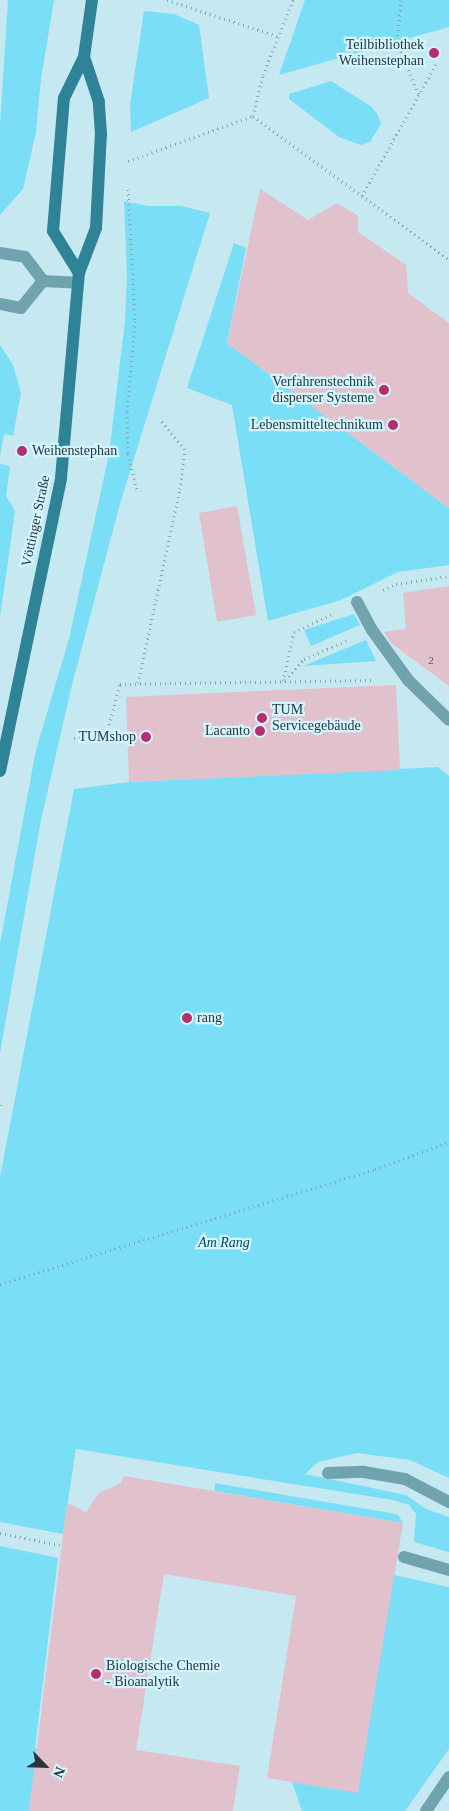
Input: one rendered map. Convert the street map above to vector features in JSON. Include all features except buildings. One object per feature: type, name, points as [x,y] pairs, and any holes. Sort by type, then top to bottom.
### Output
[{"type":"main road","name":"Vöttinger Straße","points":[[78,278],[53,231],[64,98],[84,57],[92,0]]},
{"type":"main road","name":"Vöttinger Straße","points":[[0,771],[61,478],[78,278],[96,228],[101,134],[99,102],[84,57]]},
{"type":"street","points":[[0,253],[25,257],[43,281]]},
{"type":"street","points":[[0,304],[21,308],[43,281],[78,278]]},
{"type":"street","points":[[357,602],[372,630],[408,680],[449,720]]},
{"type":"street","points":[[328,1473],[364,1472],[405,1479],[449,1502]]},
{"type":"street","points":[[404,1557],[449,1570]]},
{"type":"street","points":[[426,1811],[449,1777]]},
{"type":"path","points":[[167,0],[277,36]]},
{"type":"path","points":[[253,116],[277,36],[293,0]]},
{"type":"path","points":[[400,0],[398,42],[419,95]]},
{"type":"path","points":[[362,196],[436,64]]},
{"type":"path","points":[[127,161],[253,116]]},
{"type":"path","points":[[253,116],[449,260]]},
{"type":"path","points":[[129,202],[135,322],[126,412],[128,454],[137,491]]},
{"type":"path","points":[[138,683],[180,489],[185,449],[160,419]]},
{"type":"path","points":[[283,681],[304,659],[372,630]]},
{"type":"path","points":[[105,739],[120,684],[408,680]]},
{"type":"path","points":[[74,738],[127,739]]},
{"type":"path","points":[[0,1284],[375,1169],[449,1142]]},
{"type":"path","points":[[0,1533],[60,1545]]},
{"type":"green space","points":[[8,0],[54,0],[41,79],[36,132],[23,189],[0,215],[0,125]]},
{"type":"green space","points":[[305,0],[449,0],[449,27],[279,75]]},
{"type":"green space","points":[[144,11],[174,14],[199,25],[209,98],[131,132],[130,105]]},
{"type":"green space","points":[[331,81],[372,107],[377,114],[381,124],[370,142],[361,145],[339,137],[289,99],[289,94]]},
{"type":"green space","points":[[124,201],[148,206],[181,206],[210,213],[119,507],[72,685],[41,820],[0,1053],[0,944],[36,750],[69,639],[109,454],[125,321],[127,275]]},
{"type":"green space","points":[[234,243],[246,248],[227,343],[449,508],[449,565],[398,572],[341,600],[268,621],[232,405],[187,388]]},
{"type":"green space","points":[[0,345],[13,365],[21,393],[13,436],[4,434],[0,457]]},
{"type":"green space","points":[[0,464],[10,466],[6,496],[15,511],[0,618]]},
{"type":"green space","points":[[354,614],[360,625],[311,646],[304,630]]},
{"type":"green space","points":[[366,640],[376,661],[303,666]]},
{"type":"green space","name":"Am Rang","points":[[438,767],[449,776],[449,1478],[410,1460],[357,1453],[318,1462],[305,1474],[406,1495],[426,1509],[449,1517],[449,1552],[414,1542],[416,1514],[409,1505],[393,1500],[76,1449],[63,1534],[0,1522],[0,1177],[74,789],[129,782]]},
{"type":"green space","points":[[215,1483],[385,1512],[398,1515],[403,1523],[215,1491]]},
{"type":"green space","points":[[0,1546],[58,1558],[35,1748],[71,1753],[34,1773],[29,1811],[0,1811]]},
{"type":"green space","points":[[394,1575],[449,1587],[449,1749],[405,1811],[302,1811],[292,1782]]},
{"type":"place","name":"Teilbibliothek Weihenstephan","points":[[434,53]]},
{"type":"place","name":"Verfahrenstechnik disperser Systeme","points":[[384,390]]},
{"type":"place","name":"Lebensmitteltechnikum","points":[[393,425]]},
{"type":"place","name":"Weihenstephan","points":[[22,451]]},
{"type":"place","name":"TUM Servicegebäude","points":[[262,718]]},
{"type":"place","name":"Lacanto","points":[[260,731]]},
{"type":"place","name":"TUMshop","points":[[146,737]]},
{"type":"place","name":"rang","points":[[187,1018]]},
{"type":"place","name":"Biologische Chemie - Bioanalytik","points":[[96,1674]]}]
